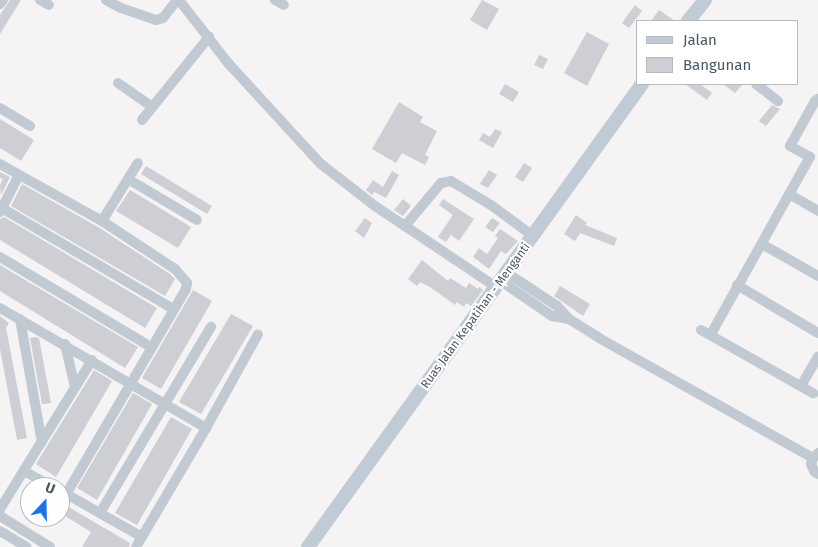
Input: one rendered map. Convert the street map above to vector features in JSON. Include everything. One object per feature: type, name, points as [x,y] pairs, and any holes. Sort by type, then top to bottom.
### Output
[{"type":"main road","points":[[689,20],[701,1]]},
{"type":"main road","name":"Ruas Jalan Kepatihan - Menganti","points":[[308,547],[533,236],[585,160],[641,85]]},
{"type":"street","points":[[0,4],[3,0]]},
{"type":"street","points":[[40,0],[49,5]]},
{"type":"street","points":[[106,0],[156,20],[163,18],[178,0],[228,63],[321,164],[367,200],[405,226],[501,280],[557,306],[569,319],[815,455],[812,467],[818,474]]},
{"type":"street","points":[[142,120],[209,37]]},
{"type":"street","points":[[118,83],[152,106]]},
{"type":"street","points":[[757,85],[778,100]]},
{"type":"street","points":[[813,392],[706,332],[737,286],[789,194],[814,159],[790,146],[814,100],[818,100]]},
{"type":"street","points":[[0,108],[30,126]]},
{"type":"street","points":[[102,221],[138,163]]},
{"type":"street","points":[[0,164],[102,221],[175,269],[184,277],[187,284],[186,289],[131,383],[70,481]]},
{"type":"street","points":[[19,175],[1,209],[174,309]]},
{"type":"street","points":[[128,179],[196,220]]},
{"type":"street","points":[[405,226],[441,183],[451,181],[491,205],[533,236]]},
{"type":"street","points":[[789,194],[818,211]]},
{"type":"street","points":[[762,244],[818,276]]},
{"type":"street","points":[[0,257],[151,346]]},
{"type":"street","points":[[737,286],[818,333]]},
{"type":"street","points":[[0,308],[65,344],[206,428]]},
{"type":"street","points":[[20,319],[42,442]]},
{"type":"street","points":[[100,513],[210,327]]},
{"type":"street","points":[[136,547],[206,428],[258,334]]},
{"type":"street","points":[[65,344],[75,387]]},
{"type":"street","points":[[801,386],[818,357]]},
{"type":"street","points":[[0,509],[92,360]]},
{"type":"street","points":[[24,471],[35,477]]},
{"type":"street","points":[[70,496],[142,537]]},
{"type":"street","points":[[0,516],[50,547]]},
{"type":"street","points":[[0,531],[27,547]]},
{"type":"building","points":[[10,0],[21,0],[0,34],[0,15]]},
{"type":"building","points":[[482,0],[499,9],[487,30],[470,20]]},
{"type":"building","points":[[635,5],[642,11],[629,28],[622,23]]},
{"type":"building","points":[[659,10],[674,20],[652,20]]},
{"type":"building","points":[[587,32],[609,44],[587,86],[564,73]]},
{"type":"building","points":[[539,55],[548,59],[543,69],[534,65]]},
{"type":"building","points":[[505,84],[519,92],[513,102],[499,94]]},
{"type":"building","points":[[686,85],[701,85],[712,93],[707,100]]},
{"type":"building","points":[[724,85],[742,85],[735,93]]},
{"type":"building","points":[[399,102],[423,117],[420,122],[437,131],[425,155],[429,157],[425,165],[402,153],[396,163],[372,149]]},
{"type":"building","points":[[772,105],[780,109],[766,126],[759,121]]},
{"type":"building","points":[[0,119],[34,140],[21,161],[0,148]]},
{"type":"building","points":[[495,129],[502,132],[493,148],[479,140],[483,133],[490,137]]},
{"type":"building","points":[[524,163],[532,168],[523,182],[515,177]]},
{"type":"building","points":[[146,166],[212,206],[207,214],[141,174]]},
{"type":"building","points":[[489,170],[497,175],[488,188],[480,184]]},
{"type":"building","points":[[392,171],[399,175],[386,198],[374,192],[372,195],[366,190],[373,180],[383,187]]},
{"type":"building","points":[[0,172],[10,177],[1,195],[0,185],[3,179],[0,178]]},
{"type":"building","points":[[22,184],[98,227],[170,274],[175,279],[165,296],[11,206]]},
{"type":"building","points":[[130,190],[191,227],[178,248],[116,211]]},
{"type":"building","points":[[403,199],[411,206],[403,216],[394,210]]},
{"type":"building","points":[[443,199],[474,219],[459,241],[451,235],[446,242],[438,237],[453,215],[439,205]]},
{"type":"building","points":[[576,215],[587,223],[585,225],[617,238],[614,246],[580,233],[575,241],[564,234]]},
{"type":"building","points":[[4,217],[157,308],[145,328],[0,240],[0,219]]},
{"type":"building","points":[[365,218],[372,223],[364,238],[355,231]]},
{"type":"building","points":[[492,218],[500,223],[493,232],[485,227]]},
{"type":"building","points":[[500,229],[518,241],[506,254],[501,251],[489,269],[473,257],[479,248],[487,254],[498,238],[495,236]]},
{"type":"building","points":[[422,260],[448,281],[450,278],[466,288],[469,283],[483,290],[471,306],[466,303],[464,307],[457,302],[455,305],[430,287],[420,282],[417,286],[408,279]]},
{"type":"building","points":[[0,265],[138,347],[125,368],[0,291]]},
{"type":"building","points":[[560,286],[590,304],[583,316],[554,296]]},
{"type":"building","points":[[193,290],[212,301],[161,389],[142,378]]},
{"type":"building","points":[[231,314],[253,326],[201,414],[179,402]]},
{"type":"building","points":[[0,316],[9,323],[6,328],[27,438],[17,440],[0,349]]},
{"type":"building","points":[[30,338],[39,338],[51,403],[42,404]]},
{"type":"building","points":[[94,370],[112,381],[56,477],[36,464]]},
{"type":"building","points":[[133,393],[152,404],[97,500],[77,488]]},
{"type":"building","points":[[171,417],[192,429],[137,525],[115,513]]},
{"type":"building","points":[[70,508],[130,543],[129,547],[82,547],[91,532],[70,519]]}]
